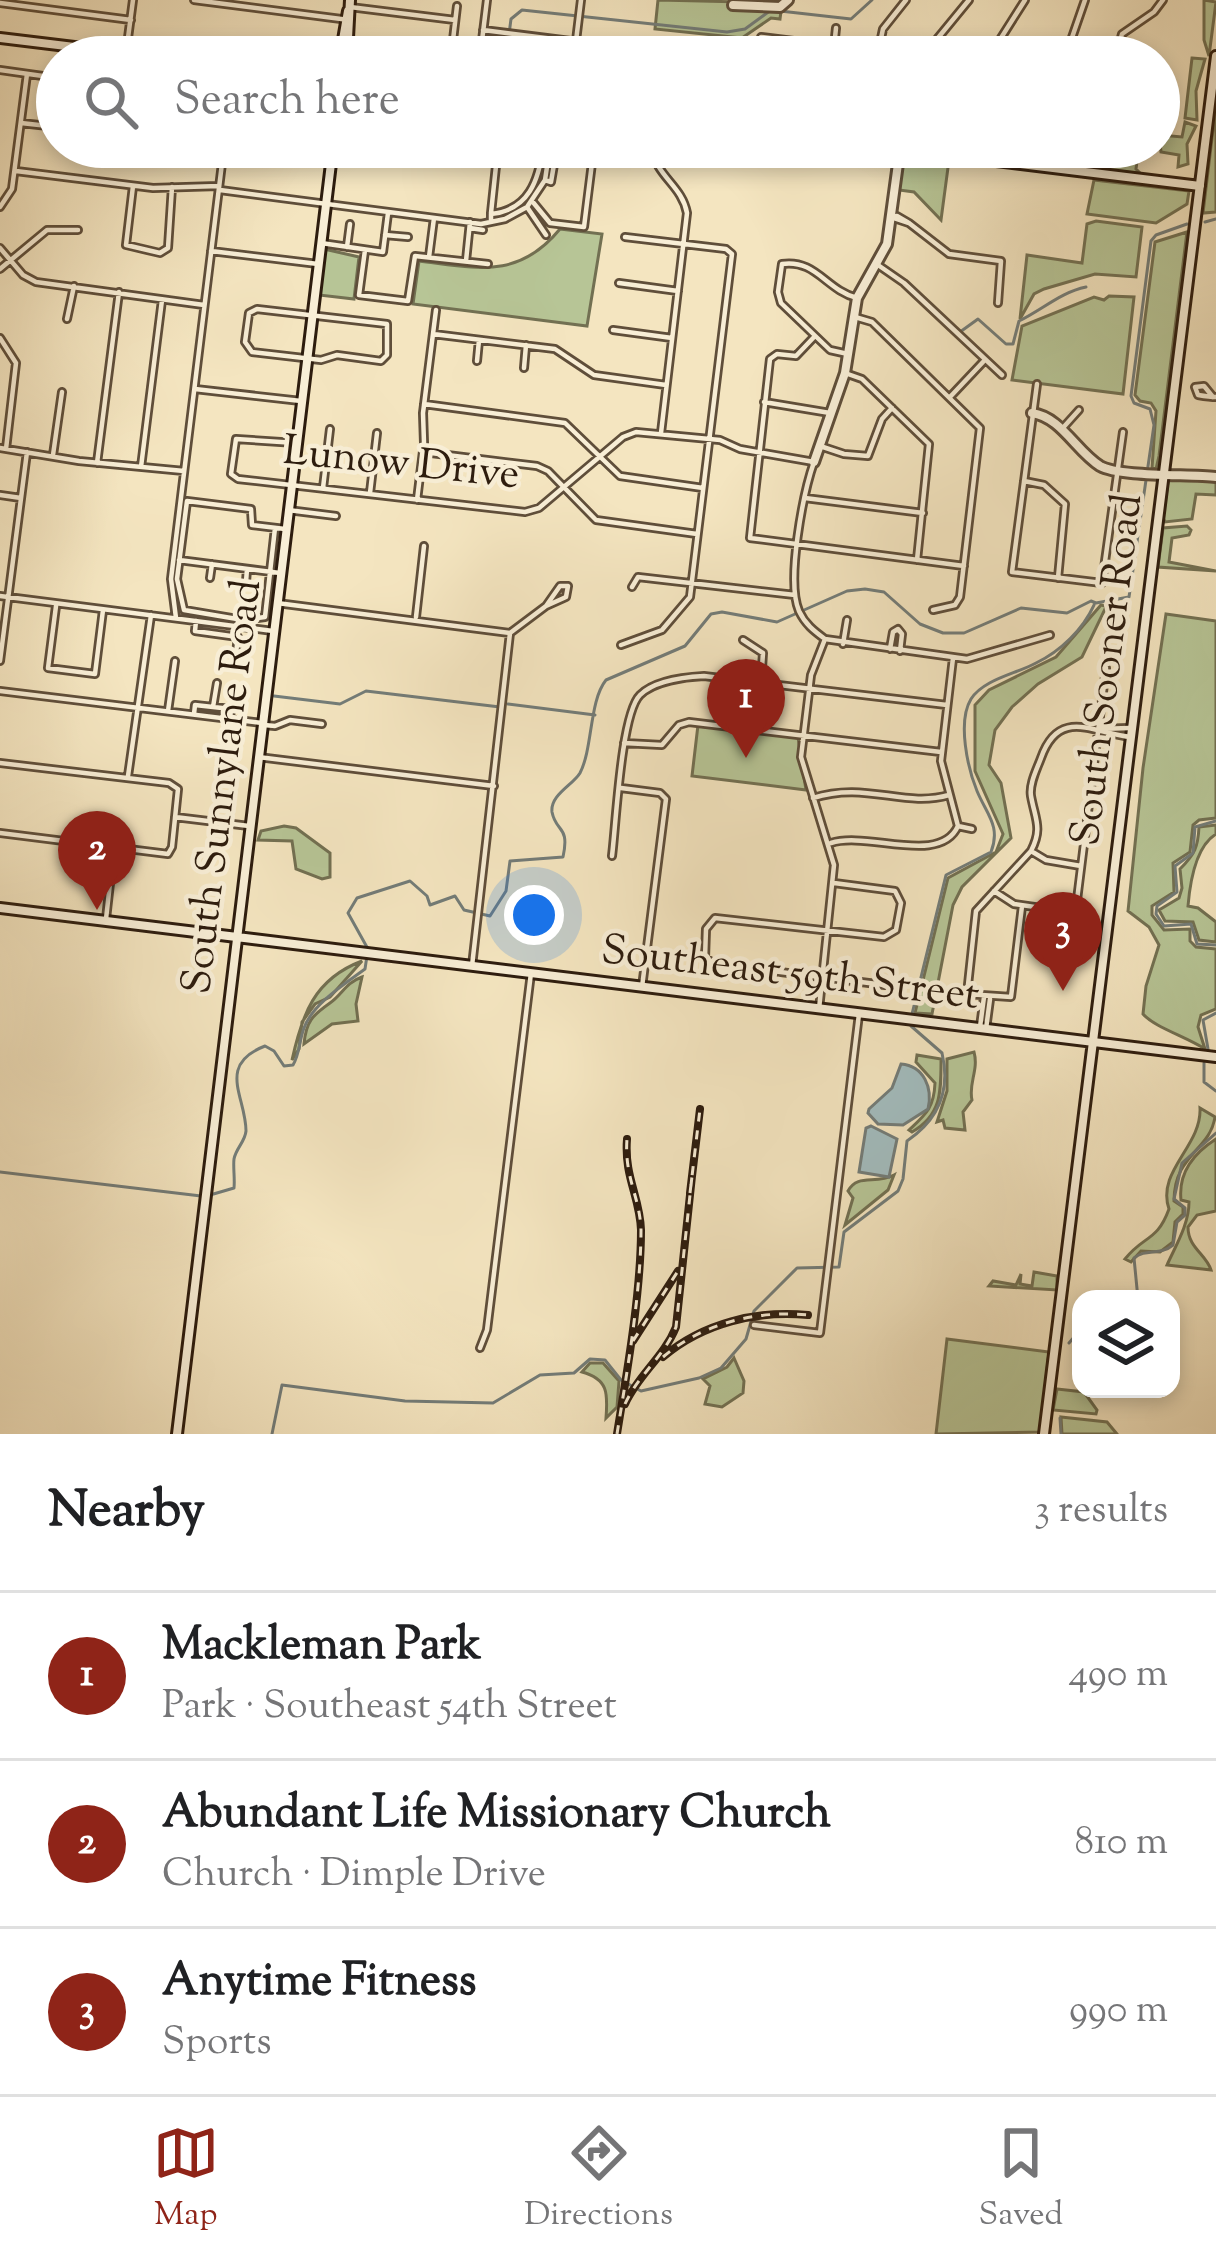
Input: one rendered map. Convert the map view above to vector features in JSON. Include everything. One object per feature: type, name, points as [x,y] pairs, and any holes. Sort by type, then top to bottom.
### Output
[{"type":"main road","points":[[733,5],[780,7],[788,0]]},
{"type":"main road","points":[[346,36],[350,3]]},
{"type":"main road","points":[[0,38],[36,42]]},
{"type":"main road","name":"South Sooner Road","points":[[1044,1434],[1216,56]]},
{"type":"main road","name":"South Sunnylane Road","points":[[177,1434],[277,603],[275,572],[288,510],[330,168]]},
{"type":"main road","points":[[814,462],[845,373],[857,298],[878,266],[898,219],[899,168]]},
{"type":"main road","points":[[1051,168],[1200,186]]},
{"type":"main road","points":[[1032,413],[1046,416],[1099,465],[1118,471],[1216,477]]},
{"type":"main road","name":"Southeast 59th Street","points":[[0,908],[1216,1058]]},
{"type":"street","points":[[129,36],[133,0]]},
{"type":"street","points":[[194,0],[348,20]]},
{"type":"street","points":[[482,36],[487,0]]},
{"type":"street","points":[[576,36],[580,0]]},
{"type":"street","points":[[882,36],[906,0]]},
{"type":"street","points":[[1002,36],[1025,0]]},
{"type":"street","points":[[1070,36],[1085,0]]},
{"type":"street","points":[[1121,36],[1163,0]]},
{"type":"street","points":[[938,36],[965,1]]},
{"type":"street","points":[[0,3],[131,20]]},
{"type":"street","points":[[350,3],[455,20]]},
{"type":"street","points":[[453,36],[457,6]]},
{"type":"street","points":[[835,36],[836,28]]},
{"type":"street","points":[[483,30],[533,36]]},
{"type":"street","points":[[0,70],[36,75]]},
{"type":"street","points":[[0,207],[10,196],[16,171],[27,74]]},
{"type":"street","points":[[21,123],[36,125]]},
{"type":"street","points":[[176,618],[171,579],[221,168]]},
{"type":"street","points":[[492,223],[496,168]]},
{"type":"street","points":[[491,214],[507,212],[531,192],[542,168]]},
{"type":"street","points":[[470,225],[492,223],[530,204],[547,168]]},
{"type":"street","points":[[530,204],[550,223],[584,227],[591,168]]},
{"type":"street","points":[[658,168],[686,203],[661,433]]},
{"type":"street","points":[[16,171],[133,186],[219,188],[434,218],[483,230]]},
{"type":"street","points":[[133,186],[126,245],[160,253],[167,250],[172,187]]},
{"type":"street","points":[[530,204],[546,235]]},
{"type":"street","points":[[321,243],[383,252],[388,212]]},
{"type":"street","points":[[429,257],[434,218]]},
{"type":"street","points":[[898,219],[949,254],[1000,261],[998,302]]},
{"type":"street","points":[[347,247],[350,224]]},
{"type":"street","points":[[466,261],[470,225]]},
{"type":"street","points":[[0,268],[47,230],[78,230]]},
{"type":"street","points":[[385,235],[408,237]]},
{"type":"street","points":[[621,645],[668,625],[690,597],[731,251],[626,237]]},
{"type":"street","points":[[0,248],[29,279],[204,305]]},
{"type":"street","points":[[211,250],[318,264]]},
{"type":"street","points":[[365,250],[359,295],[408,301],[413,259],[488,264]]},
{"type":"street","points":[[848,354],[833,352],[779,298],[783,262],[808,265],[837,291],[857,298]]},
{"type":"street","points":[[878,266],[904,283],[1001,375]]},
{"type":"street","points":[[619,284],[678,291]]},
{"type":"street","points":[[67,320],[74,286]]},
{"type":"street","points":[[98,464],[119,292]]},
{"type":"street","points":[[141,467],[162,299]]},
{"type":"street","points":[[253,310],[312,316],[383,322],[389,327],[387,355],[381,361],[337,355],[321,360],[247,350],[248,318],[253,310]]},
{"type":"street","points":[[417,500],[436,310]]},
{"type":"street","points":[[853,317],[872,322],[979,425],[958,603],[933,610]]},
{"type":"street","points":[[614,330],[672,338]]},
{"type":"street","points":[[433,334],[559,350],[594,375],[666,385]]},
{"type":"street","points":[[815,336],[796,356],[770,359],[750,538],[964,566]]},
{"type":"street","points":[[477,361],[479,340]]},
{"type":"street","points":[[1,341],[16,363],[3,449],[184,471]]},
{"type":"street","points":[[524,368],[526,346]]},
{"type":"street","points":[[950,397],[984,360]]},
{"type":"street","points":[[845,373],[862,379],[929,446],[917,560]]},
{"type":"street","points":[[1037,384],[1012,572],[1102,583],[1123,432]]},
{"type":"street","points":[[195,388],[302,401]]},
{"type":"street","points":[[53,455],[62,392]]},
{"type":"street","points":[[0,400],[12,401]]},
{"type":"street","points":[[764,402],[831,414]]},
{"type":"street","points":[[424,404],[565,423],[620,476],[703,488]]},
{"type":"street","points":[[820,446],[868,456],[882,419],[892,408]]},
{"type":"street","points":[[1061,430],[1079,410]]},
{"type":"street","points":[[323,488],[330,429]]},
{"type":"street","points":[[370,494],[377,433]]},
{"type":"street","name":"Lunow Drive","points":[[296,443],[236,439],[231,468],[238,479],[525,512],[539,508],[629,434],[709,439],[814,462]]},
{"type":"street","points":[[0,661],[27,452]]},
{"type":"street","points":[[423,452],[533,465],[548,471],[589,515],[603,522],[697,534]]},
{"type":"street","points":[[814,462],[795,595],[800,612],[825,639],[978,658],[1050,635]]},
{"type":"street","points":[[1024,481],[1044,484],[1065,504],[1058,578]]},
{"type":"street","points":[[0,495],[21,498]]},
{"type":"street","points":[[806,498],[923,513]]},
{"type":"street","points":[[201,619],[184,610],[177,585],[187,501],[251,509],[252,524],[281,528]]},
{"type":"street","points":[[288,510],[336,516]]},
{"type":"street","points":[[416,620],[424,545]]},
{"type":"street","points":[[179,560],[275,572],[265,617],[241,624]]},
{"type":"street","points":[[210,578],[212,565]]},
{"type":"street","points":[[246,583],[247,569]]},
{"type":"street","points":[[632,587],[638,577],[795,595]]},
{"type":"street","points":[[0,596],[273,631]]},
{"type":"street","points":[[277,603],[510,632],[546,606]]},
{"type":"street","points":[[56,604],[48,668],[95,674],[103,610]]},
{"type":"street","points":[[128,778],[151,615]]},
{"type":"street","points":[[201,619],[195,631],[238,637]]},
{"type":"street","points":[[843,644],[848,620]]},
{"type":"street","points":[[236,653],[241,624]]},
{"type":"street","points":[[890,650],[893,632],[898,629],[900,651]]},
{"type":"street","points":[[472,966],[510,632]]},
{"type":"street","points":[[819,1009],[834,883],[828,844],[801,762],[809,689],[825,639]]},
{"type":"street","points":[[743,640],[763,653],[761,682]]},
{"type":"street","points":[[828,844],[854,838],[937,847],[950,840],[958,826],[941,752],[953,658]]},
{"type":"street","points":[[168,711],[175,661]]},
{"type":"street","points":[[993,890],[1022,906],[1075,910],[1106,668]]},
{"type":"street","points":[[612,856],[624,743],[634,705],[646,691],[698,676],[947,705]]},
{"type":"street","points":[[213,707],[217,683]]},
{"type":"street","points":[[0,691],[272,727],[290,720],[322,724]]},
{"type":"street","points":[[194,714],[195,705],[230,709],[230,719]]},
{"type":"street","points":[[624,743],[662,745],[679,725],[689,722],[941,752]]},
{"type":"street","points":[[1022,906],[1010,999],[965,993],[974,919],[993,890],[1031,851],[1040,824],[1031,788],[1046,745],[1066,728],[1131,733]]},
{"type":"street","points":[[258,757],[494,786]]},
{"type":"street","points":[[0,763],[176,785],[170,853],[0,833]]},
{"type":"street","points":[[620,788],[664,795],[642,987]]},
{"type":"street","points":[[813,799],[849,790],[932,799],[951,795]]},
{"type":"street","points":[[176,817],[249,826]]},
{"type":"street","points":[[958,826],[972,829]]},
{"type":"street","points":[[106,921],[114,847]]},
{"type":"street","points":[[1031,851],[1051,862],[1082,866]]},
{"type":"street","points":[[834,883],[891,890],[900,896],[896,930],[884,937],[711,920],[703,946],[705,958],[715,964],[885,985]]},
{"type":"street","points":[[480,1348],[487,1330],[530,973]]},
{"type":"street","points":[[983,1029],[987,997]]},
{"type":"street","points":[[754,1324],[820,1333],[859,1014]]},
{"type":"green space","points":[[658,0],[782,3],[780,19],[771,18],[745,36],[655,29]]},
{"type":"green space","points":[[1204,0],[1216,2],[1209,56],[1204,40]]},
{"type":"green space","points":[[1192,58],[1205,59],[1196,91],[1197,120],[1185,118]]},
{"type":"green space","points":[[1216,105],[1216,212],[1203,213]]},
{"type":"green space","points":[[1185,122],[1196,126],[1187,144],[1188,164],[1180,166],[1180,137]]},
{"type":"green space","points":[[901,168],[948,168],[941,220],[914,192],[899,190]]},
{"type":"green space","points":[[1088,168],[1136,168],[1141,174]]},
{"type":"green space","points":[[1094,180],[1189,191],[1187,204],[1156,223],[1087,214]]},
{"type":"green space","points":[[1087,224],[1142,227],[1136,277],[1095,274],[1044,289],[1034,294],[1020,319],[1027,255],[1082,263]]},
{"type":"green space","points":[[560,229],[602,234],[587,326],[413,304],[419,261],[496,267],[528,256]]},
{"type":"green space","points":[[1187,232],[1156,469],[1152,468],[1156,411],[1135,395],[1155,242]]},
{"type":"green space","points":[[324,249],[359,257],[354,299],[319,295]]},
{"type":"green space","points":[[1094,297],[1104,300],[1134,297],[1123,394],[1012,380],[1022,326]]},
{"type":"green space","points":[[1169,475],[1216,479],[1216,495],[1196,494],[1192,519],[1165,522]]},
{"type":"green space","points":[[1187,526],[1189,535],[1172,538],[1169,562],[1216,571],[1158,567],[1163,528]]},
{"type":"green space","points":[[1101,605],[1118,609],[1105,609],[1082,657],[1038,684],[995,730],[989,765],[1001,783],[1011,838],[962,887],[953,905],[932,1014],[915,1013],[948,878],[996,852],[1003,834],[975,771],[975,705],[989,690],[1056,657]]},
{"type":"green space","points":[[1166,614],[1216,621],[1216,818],[1193,825],[1190,852],[1173,863],[1174,892],[1152,906],[1152,915],[1164,930],[1190,929],[1190,941],[1196,947],[1216,949],[1216,1009],[1201,1015],[1198,1027],[1205,1049],[1143,1014],[1159,945],[1149,927],[1128,911]]},
{"type":"green space","points":[[698,725],[798,737],[806,790],[692,776]]},
{"type":"green space","points":[[1216,825],[1216,834],[1203,847],[1195,866],[1188,906],[1216,922],[1216,942],[1199,940],[1193,922],[1165,921],[1159,910],[1179,898],[1180,869],[1195,850],[1199,827]]},
{"type":"green space","points":[[296,828],[330,853],[330,877],[322,879],[296,869],[292,841],[258,840],[261,831]]},
{"type":"green space","points":[[362,961],[330,997],[315,1004],[304,1020],[321,988]]},
{"type":"green space","points":[[362,977],[358,1021],[332,1024],[304,1044],[315,1015]]},
{"type":"green space","points":[[974,1052],[972,1100],[963,1112],[965,1130],[945,1128],[943,1120],[937,1122],[947,1091],[947,1059]]},
{"type":"green space","points":[[917,1055],[941,1059],[941,1082],[934,1110],[912,1132],[909,1130],[931,1105],[935,1083],[916,1062]]},
{"type":"green space","points":[[1200,1108],[1215,1117],[1180,1173],[1174,1201],[1183,1207],[1183,1214],[1175,1222],[1173,1242],[1160,1252],[1141,1251],[1131,1262],[1125,1259],[1155,1233],[1169,1209],[1169,1183],[1199,1122]]},
{"type":"green space","points":[[1216,1139],[1216,1211],[1197,1215],[1188,1227],[1211,1270],[1167,1265],[1188,1210],[1189,1202],[1181,1200],[1185,1172],[1194,1157]]},
{"type":"green space","points":[[894,1175],[888,1190],[845,1225],[852,1186]]},
{"type":"green space","points":[[1034,1272],[1057,1276],[1057,1290],[989,1286],[993,1281],[1016,1285],[1021,1274],[1020,1284],[1032,1286]]},
{"type":"green space","points":[[947,1339],[1049,1352],[1040,1432],[936,1434]]},
{"type":"green space","points":[[734,1358],[744,1381],[743,1393],[722,1407],[705,1404],[710,1386],[703,1379]]},
{"type":"green space","points":[[590,1363],[603,1363],[619,1381],[617,1407],[606,1418],[604,1388],[582,1372]]},
{"type":"green space","points":[[1057,1389],[1072,1391],[1072,1398],[1088,1398],[1097,1410],[1096,1414],[1053,1410]]},
{"type":"green space","points":[[1061,1417],[1107,1422],[1117,1434],[1062,1434]]},
{"type":"water","points":[[901,1064],[916,1069],[925,1079],[928,1109],[903,1125],[878,1124],[869,1109],[892,1088]]},
{"type":"water","points":[[866,1128],[897,1139],[889,1177],[859,1172]]},
{"type":"waterway","points":[[780,11],[851,19],[872,0]]},
{"type":"waterway","points":[[509,36],[511,19],[522,10],[727,32],[745,29],[771,10]]},
{"type":"waterway","points":[[1205,222],[1216,219]]},
{"type":"waterway","points":[[210,1195],[234,1188],[234,1159],[246,1131],[237,1083],[241,1063],[265,1046],[284,1066],[293,1065],[314,1011],[365,969],[368,949],[348,913],[357,898],[410,881],[430,905],[455,896],[464,910],[490,916],[506,891],[510,861],[563,857],[564,834],[552,806],[580,773],[606,680],[685,646],[711,614],[777,622],[847,591],[884,592],[920,624],[943,633],[964,633],[1021,608],[1067,613],[1091,601],[1129,597],[1154,425],[1150,409],[1134,403],[1131,396],[1151,241],[1187,224]]},
{"type":"waterway","points":[[960,332],[978,319],[1006,344],[1013,344],[1019,321],[1086,287]]},
{"type":"waterway","points":[[912,1014],[946,875],[991,852],[994,843],[994,828],[974,782],[965,745],[971,699],[992,682],[1054,652],[1077,631],[1094,605]]},
{"type":"waterway","points":[[274,696],[340,704],[366,691],[500,707]]},
{"type":"waterway","points":[[508,704],[595,715]]},
{"type":"waterway","points":[[1216,821],[1195,827],[1193,853],[1175,866],[1177,892],[1157,906],[1156,914],[1164,926],[1191,924],[1197,944],[1216,945]]},
{"type":"waterway","points":[[1208,1049],[1203,1020],[1216,1013]]},
{"type":"waterway","points":[[272,1434],[282,1385],[405,1401],[493,1403],[540,1375],[574,1373],[590,1359],[605,1360],[621,1380],[641,1391],[721,1368],[746,1339],[754,1311],[797,1268],[839,1267],[844,1232],[898,1191],[907,1141],[934,1114],[945,1080],[942,1053],[911,1026]]},
{"type":"waterway","points":[[1204,1063],[1204,1082],[1216,1091]]},
{"type":"waterway","points":[[1137,1290],[1134,1258],[1173,1245],[1177,1222],[1185,1215],[1185,1208],[1174,1199],[1182,1163],[1216,1133]]},
{"type":"waterway","points":[[0,1172],[201,1196]]},
{"type":"waterway","points":[[1069,1343],[1072,1340]]},
{"type":"waterway","points":[[1060,1418],[1061,1434]]},
{"type":"railway","points":[[690,1193],[700,1109]]},
{"type":"railway","points":[[617,1434],[640,1254],[640,1218],[627,1139]]},
{"type":"railway","points":[[625,1404],[676,1327],[692,1176]]},
{"type":"railway","points":[[633,1341],[678,1271]]},
{"type":"railway","points":[[663,1357],[695,1335],[731,1321],[808,1315]]},
{"type":"place","name":"Mackleman Park","points":[[746,758]]},
{"type":"place","name":"Abundant Life Missionary Church","points":[[97,910]]},
{"type":"place","name":"Anytime Fitness","points":[[1063,991]]}]
